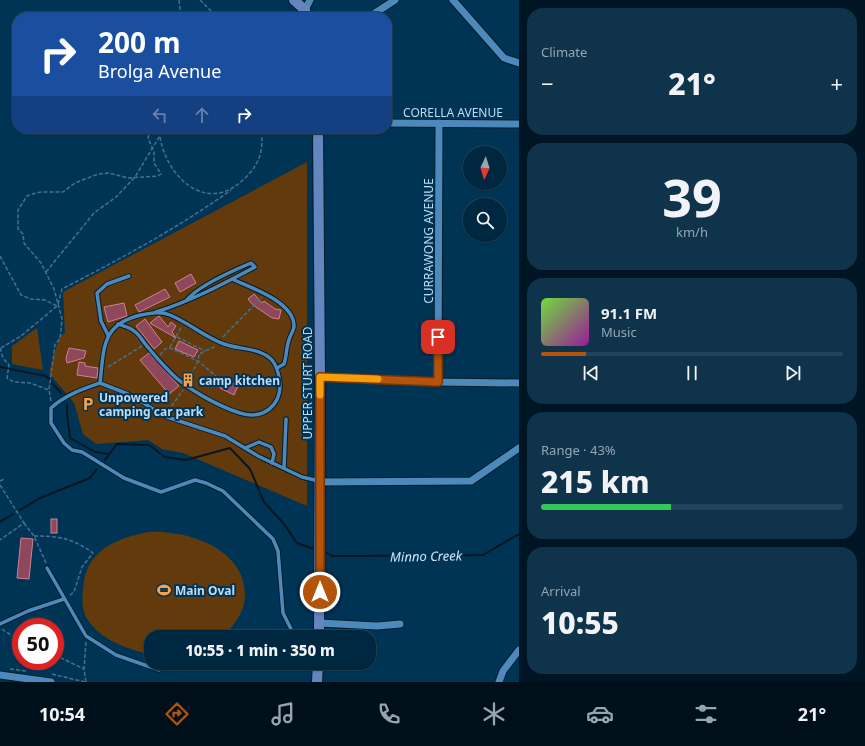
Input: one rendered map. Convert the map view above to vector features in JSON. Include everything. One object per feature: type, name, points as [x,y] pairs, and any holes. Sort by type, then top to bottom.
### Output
[{"type":"main road","points":[[294,0],[304,12]]},
{"type":"main road","name":"UPPER STURT ROAD","points":[[318,134],[320,377],[320,630]]},
{"type":"main road","points":[[317,682],[318,670]]},
{"type":"street","points":[[307,12],[310,0]]},
{"type":"street","points":[[377,12],[395,0]]},
{"type":"street","points":[[453,0],[504,58],[519,63]]},
{"type":"street","name":"CORELLA AVENUE","points":[[392,123],[519,124]]},
{"type":"street","name":"CURRAWONG AVENUE","points":[[438,382],[439,123]]},
{"type":"street","points":[[320,377],[519,384]]},
{"type":"street","points":[[320,482],[471,480],[519,448]]},
{"type":"street","points":[[320,623],[377,626],[400,624]]},
{"type":"street","points":[[499,682],[503,671],[519,650]]},
{"type":"street","points":[[0,675],[51,682]]},
{"type":"lane","points":[[100,383],[103,352],[108,335],[118,324],[136,316],[155,312],[186,301],[234,280],[255,267],[251,263],[232,271],[192,292],[186,301]]},
{"type":"lane","points":[[108,335],[101,321],[97,293],[107,284],[129,276]]},
{"type":"lane","points":[[234,280],[265,294],[284,306],[292,316],[294,327],[287,344],[288,352],[284,364],[277,368]]},
{"type":"lane","points":[[118,324],[134,330],[174,376],[219,405],[242,414],[264,412],[274,406],[278,400],[280,389],[277,368],[272,360],[260,351],[235,347],[219,342],[170,315],[155,312]]},
{"type":"lane","points":[[292,630],[283,613],[278,551],[273,539],[223,491],[206,483],[195,480],[161,492],[124,478],[82,452],[72,450],[64,443],[51,423],[51,408],[57,402],[74,392],[100,383],[113,387],[165,415],[225,436],[272,463],[320,482]]},
{"type":"lane","points":[[284,468],[286,419]]},
{"type":"lane","points":[[245,448],[259,442],[271,447],[274,454],[272,463]]},
{"type":"lane","points":[[47,568],[86,636],[116,655],[144,665]]},
{"type":"lane","points":[[0,625],[28,611],[64,599]]},
{"type":"path","points":[[179,0],[180,12]]},
{"type":"path","points":[[200,0],[212,12]]},
{"type":"path","points":[[51,408],[49,390],[52,377],[55,344],[60,339],[62,319],[57,306],[54,289],[46,272],[41,263],[24,243],[23,234],[18,229],[18,210],[27,196],[41,192],[63,192],[75,183],[98,174],[109,173],[128,178],[158,176],[161,174],[154,163],[153,150],[148,138],[149,134]]},
{"type":"path","points":[[49,390],[30,383],[14,382],[7,378],[9,365],[3,358],[0,348],[21,336],[57,306],[62,289],[201,212],[231,190],[256,166],[261,156],[263,143],[262,134]]},
{"type":"path","points":[[46,272],[94,213],[116,197],[135,177],[153,150],[160,136]]},
{"type":"path","points":[[160,136],[162,148],[173,170],[189,186],[197,191],[207,193],[218,194],[231,190]]},
{"type":"path","points":[[0,256],[21,294],[31,299],[45,300],[57,306]]},
{"type":"path","points":[[191,375],[198,361],[199,354],[215,347],[265,294]]},
{"type":"path","points":[[170,348],[184,323]]},
{"type":"path","points":[[176,337],[206,351]]},
{"type":"path","points":[[102,370],[145,344]]},
{"type":"path","points":[[157,358],[165,349],[170,348],[198,361],[222,381]]},
{"type":"path","points":[[165,415],[187,385]]},
{"type":"path","points":[[0,481],[4,479]]},
{"type":"path","points":[[0,485],[34,536],[47,568]]},
{"type":"path","points":[[0,540],[24,523]]},
{"type":"path","points":[[34,536],[66,538],[80,543],[93,553],[82,567],[74,592],[64,599]]},
{"type":"path","points":[[0,625],[4,632],[12,637]]},
{"type":"path","points":[[86,636],[84,669],[86,682]]},
{"type":"path","points":[[64,660],[84,669]]},
{"type":"shaded area","points":[[307,162],[307,506],[183,453],[162,449],[148,440],[96,444],[83,434],[74,403],[49,373],[59,337],[65,333],[63,292]]},
{"type":"shaded area","points":[[37,328],[43,370],[12,364],[12,346]]},
{"type":"shaded area","name":"Main Oval","points":[[148,532],[180,534],[211,545],[225,554],[235,565],[242,579],[245,595],[245,601],[241,613],[229,630],[144,630],[144,652],[133,650],[114,642],[98,632],[91,625],[86,617],[82,600],[85,577],[89,565],[95,556],[113,543]]},
{"type":"building","points":[[191,274],[196,283],[180,292],[175,283]]},
{"type":"building","points":[[165,289],[170,297],[139,312],[135,305]]},
{"type":"building","points":[[254,294],[262,303],[264,301],[275,309],[281,310],[279,319],[272,318],[253,305],[248,299]]},
{"type":"building","points":[[124,303],[127,316],[108,322],[104,307]]},
{"type":"building","points":[[159,316],[168,327],[171,322],[176,326],[172,332],[176,338],[150,323]]},
{"type":"building","points":[[145,319],[162,342],[154,349],[136,326]]},
{"type":"building","points":[[179,341],[198,350],[194,357],[175,349]]},
{"type":"building","points":[[69,348],[86,351],[84,358],[67,363],[66,358]]},
{"type":"building","points":[[149,353],[179,386],[169,394],[140,360]]},
{"type":"building","points":[[79,362],[85,363],[85,366],[98,368],[97,378],[77,375]]},
{"type":"building","points":[[224,379],[238,386],[234,395],[220,388]]},
{"type":"building","points":[[51,519],[57,519],[57,533],[51,533]]},
{"type":"building","points":[[21,538],[33,539],[29,579],[17,578]]},
{"type":"waterway","points":[[0,367],[46,376],[61,393]]},
{"type":"waterway","points":[[67,404],[70,438],[95,452],[109,454]]},
{"type":"waterway","name":"Minno Creek","points":[[105,460],[117,444],[149,445],[165,457],[186,460],[230,448],[250,469],[264,502],[284,524],[297,543],[314,549]]},
{"type":"waterway","name":"Minno Creek","points":[[20,510],[40,498],[90,478],[97,469]]},
{"type":"waterway","name":"Minno Creek","points":[[0,522],[13,514]]},
{"type":"waterway","name":"Minno Creek","points":[[327,553],[332,556],[483,555],[519,534]]},
{"type":"slow traffic","points":[[320,395],[320,377],[378,379]]},
{"type":"place","name":"camp kitchen","points":[[188,380]]},
{"type":"place","name":"Unpowered camping car park","points":[[88,404]]},
{"type":"place","name":"Main Oval","points":[[164,590]]},
{"type":"route","points":[[320,592],[320,377],[438,382],[438,337]]}]
